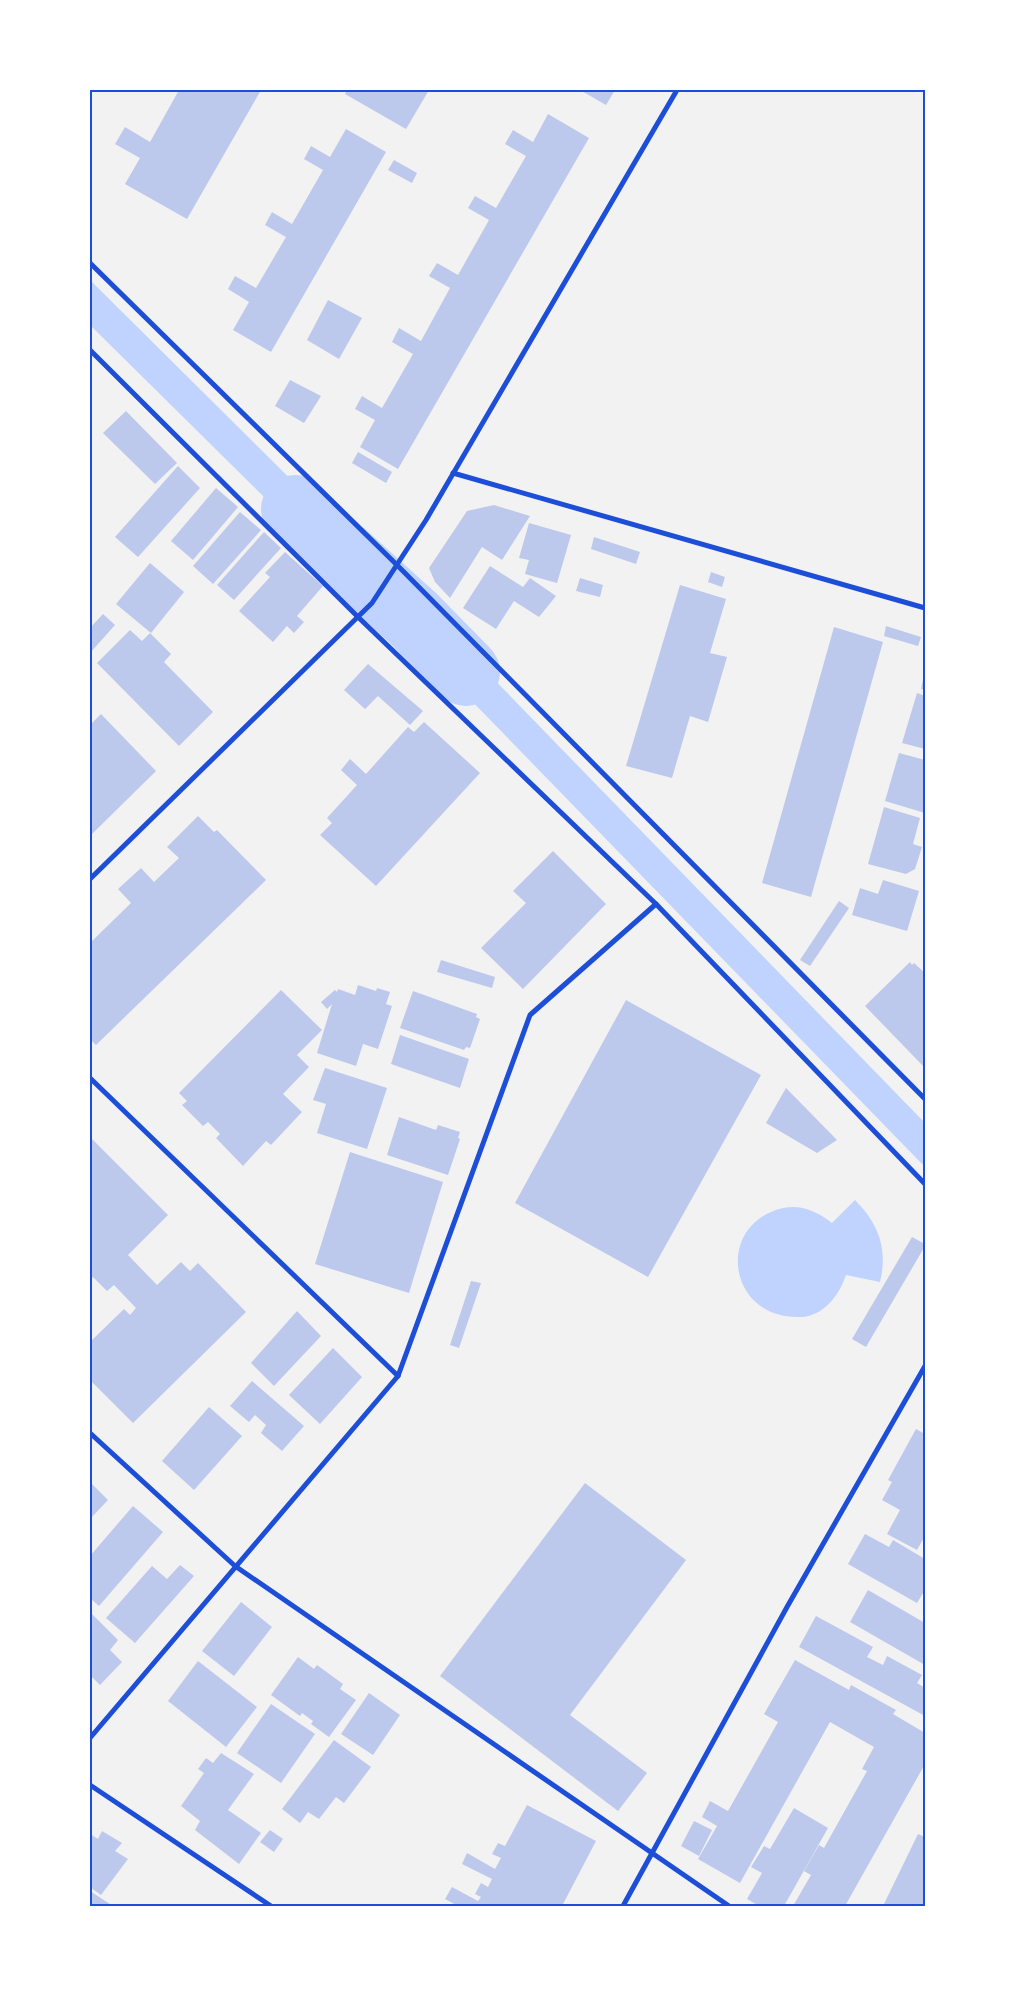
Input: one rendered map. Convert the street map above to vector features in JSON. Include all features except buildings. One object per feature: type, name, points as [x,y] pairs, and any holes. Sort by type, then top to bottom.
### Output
[{"type":"street","points":[[90,880],[372,603],[398,566],[677,90]]},
{"type":"street","points":[[90,263],[398,566],[925,1100]]},
{"type":"street","points":[[90,350],[358,617],[656,904],[925,1184]]},
{"type":"street","points":[[453,473],[925,608]]},
{"type":"street","points":[[90,1738],[398,1376],[530,1015],[656,904]]},
{"type":"street","points":[[90,1078],[398,1376]]},
{"type":"street","points":[[623,1906],[787,1607],[925,1366]]},
{"type":"street","points":[[90,1433],[235,1566],[729,1906]]},
{"type":"street","points":[[90,1785],[271,1906]]},
{"type":"water","points":[[90,280],[373,561],[351,583],[90,325]]},
{"type":"water","points":[[412,595],[925,1123],[925,1167],[390,617]]},
{"type":"water","points":[[855,1200],[870,1218],[880,1238],[883,1259],[880,1282],[846,1275],[830,1303],[818,1312],[802,1317],[777,1314],[758,1304],[745,1288],[738,1270],[739,1251],[746,1232],[761,1217],[790,1207],[809,1210],[821,1215],[832,1223]]},
{"type":"waterway","points":[[295,509],[414,619],[466,672]]}]
